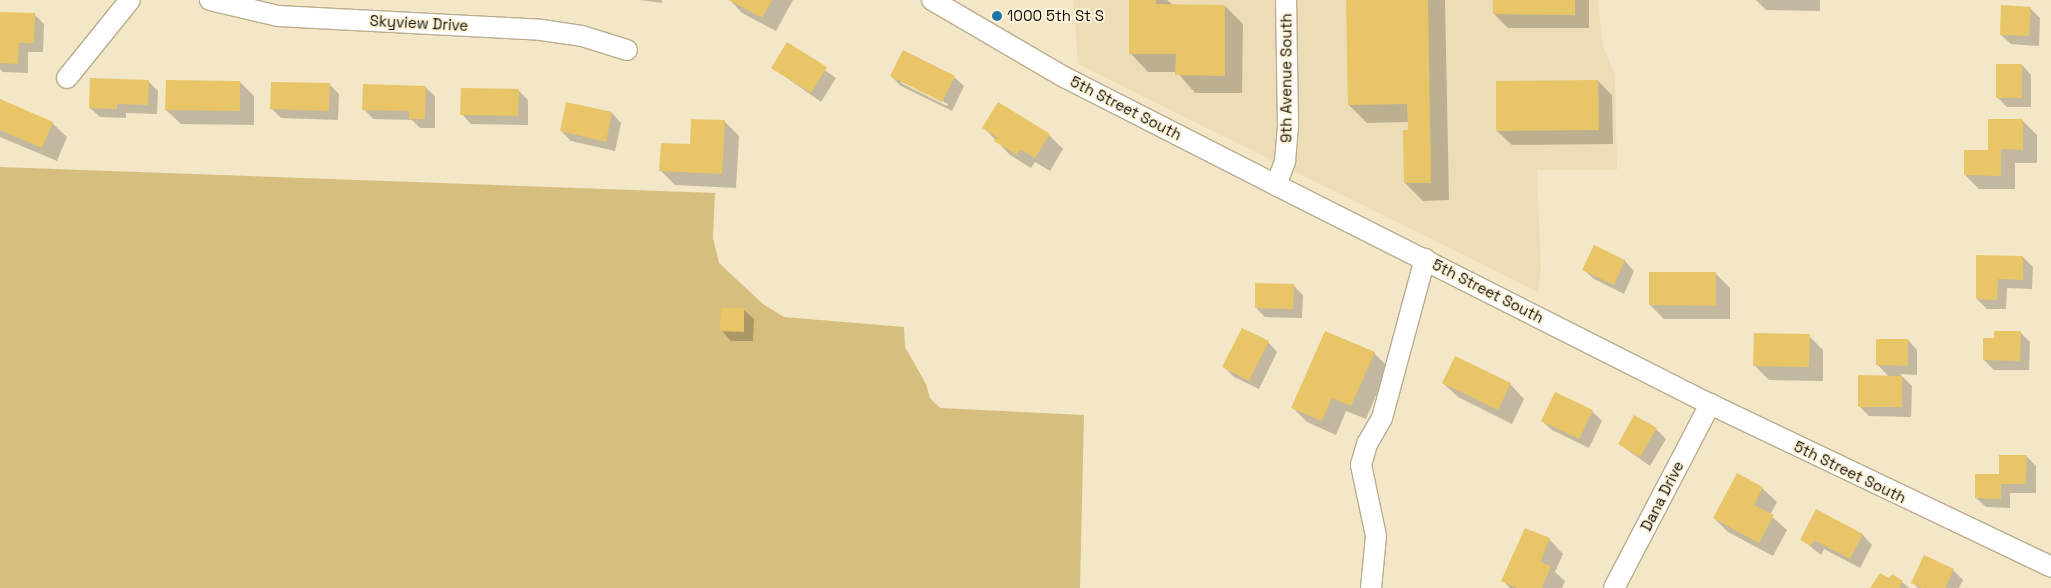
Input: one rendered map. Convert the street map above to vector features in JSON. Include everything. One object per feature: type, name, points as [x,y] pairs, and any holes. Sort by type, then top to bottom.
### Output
[{"type":"street","points":[[67,78],[130,0]]},
{"type":"street","name":"Skyview Drive","points":[[210,0],[278,16],[541,30],[582,36],[627,50]]},
{"type":"street","name":"5th Street South","points":[[932,0],[1064,77],[1710,404],[2051,567]]},
{"type":"street","name":"9th Avenue South","points":[[1276,184],[1285,160],[1288,125],[1286,0]]},
{"type":"street","points":[[1371,588],[1376,536],[1361,465],[1367,444],[1382,418],[1425,259]]},
{"type":"street","name":"Dana Drive","points":[[1614,588],[1710,404]]},
{"type":"shaded area","points":[[1073,0],[1598,0],[1603,46],[1615,75],[1617,170],[1537,170],[1541,268],[1538,292],[1078,64]]},
{"type":"shaded area","points":[[0,167],[715,193],[713,238],[719,263],[763,304],[784,317],[904,327],[905,347],[926,384],[930,398],[940,408],[1084,415],[1080,588],[0,588]]},
{"type":"building","points":[[729,0],[772,0],[762,18]]},
{"type":"building","points":[[1129,0],[1156,0],[1156,4],[1225,5],[1225,76],[1175,75],[1176,54],[1129,54]]},
{"type":"building","points":[[1346,0],[1428,0],[1431,183],[1404,183],[1403,130],[1408,130],[1407,104],[1348,105]]},
{"type":"building","points":[[1493,0],[1575,0],[1575,15],[1493,14]]},
{"type":"building","points":[[2001,5],[2031,7],[2029,36],[2000,35]]},
{"type":"building","points":[[0,12],[35,13],[34,43],[19,43],[18,64],[0,63]]},
{"type":"building","points":[[787,42],[827,67],[811,93],[771,68]]},
{"type":"building","points":[[903,50],[955,76],[942,102],[890,76]]},
{"type":"building","points":[[1996,64],[2022,64],[2022,98],[1996,98]]},
{"type":"building","points":[[90,78],[149,80],[148,105],[117,104],[117,109],[89,108]]},
{"type":"building","points":[[166,80],[240,81],[240,111],[165,110]]},
{"type":"building","points":[[1598,80],[1599,130],[1496,131],[1496,81]]},
{"type":"building","points":[[271,82],[330,83],[329,111],[270,109]]},
{"type":"building","points":[[363,84],[426,86],[425,119],[409,119],[409,111],[362,110]]},
{"type":"building","points":[[461,88],[519,89],[518,116],[460,115]]},
{"type":"building","points":[[0,99],[53,122],[42,148],[0,130]]},
{"type":"building","points":[[566,102],[612,112],[606,142],[560,131]]},
{"type":"building","points":[[998,102],[1050,134],[1035,158],[1020,149],[1017,155],[994,141],[997,137],[982,128]]},
{"type":"building","points":[[691,119],[725,120],[722,174],[659,171],[661,143],[690,144]]},
{"type":"building","points":[[1988,119],[2023,119],[2023,150],[2001,149],[2001,176],[1964,175],[1964,150],[1988,150]]},
{"type":"building","points":[[1594,245],[1625,260],[1614,285],[1582,270]]},
{"type":"building","points":[[1976,255],[2023,256],[2023,280],[1998,279],[1997,300],[1976,299]]},
{"type":"building","points":[[1649,272],[1716,272],[1716,306],[1649,305]]},
{"type":"building","points":[[1255,283],[1294,284],[1293,309],[1255,308]]},
{"type":"building","points":[[721,308],[744,308],[744,332],[720,331]]},
{"type":"building","points":[[1242,328],[1269,341],[1249,381],[1222,367]]},
{"type":"building","points":[[1325,331],[1375,352],[1351,406],[1332,398],[1322,421],[1291,408]]},
{"type":"building","points":[[1994,331],[2021,331],[2020,361],[1983,360],[1983,338],[1994,338]]},
{"type":"building","points":[[1754,333],[1810,334],[1809,367],[1753,366]]},
{"type":"building","points":[[1876,339],[1908,339],[1908,366],[1876,365]]},
{"type":"building","points":[[1455,356],[1511,383],[1498,410],[1442,383]]},
{"type":"building","points":[[1858,375],[1902,376],[1902,407],[1858,407]]},
{"type":"building","points":[[1555,392],[1593,410],[1579,439],[1541,421]]},
{"type":"building","points":[[1634,415],[1657,428],[1640,457],[1618,444]]},
{"type":"building","points":[[1999,455],[2027,455],[2026,484],[2001,484],[2001,499],[1975,498],[1975,474],[1999,474]]},
{"type":"building","points":[[1737,473],[1763,487],[1754,505],[1774,515],[1759,543],[1713,518]]},
{"type":"building","points":[[1816,509],[1863,534],[1850,559],[1814,540],[1811,546],[1800,540]]},
{"type":"building","points":[[1525,528],[1550,538],[1540,562],[1551,566],[1542,588],[1517,588],[1501,581]]},
{"type":"building","points":[[1924,555],[1954,569],[1945,588],[1922,588],[1911,583]]},
{"type":"building","points":[[1880,573],[1889,578],[1892,574],[1903,581],[1899,588],[1870,588]]},
{"type":"place","name":"1000 5th St S","points":[[997,16]]}]
